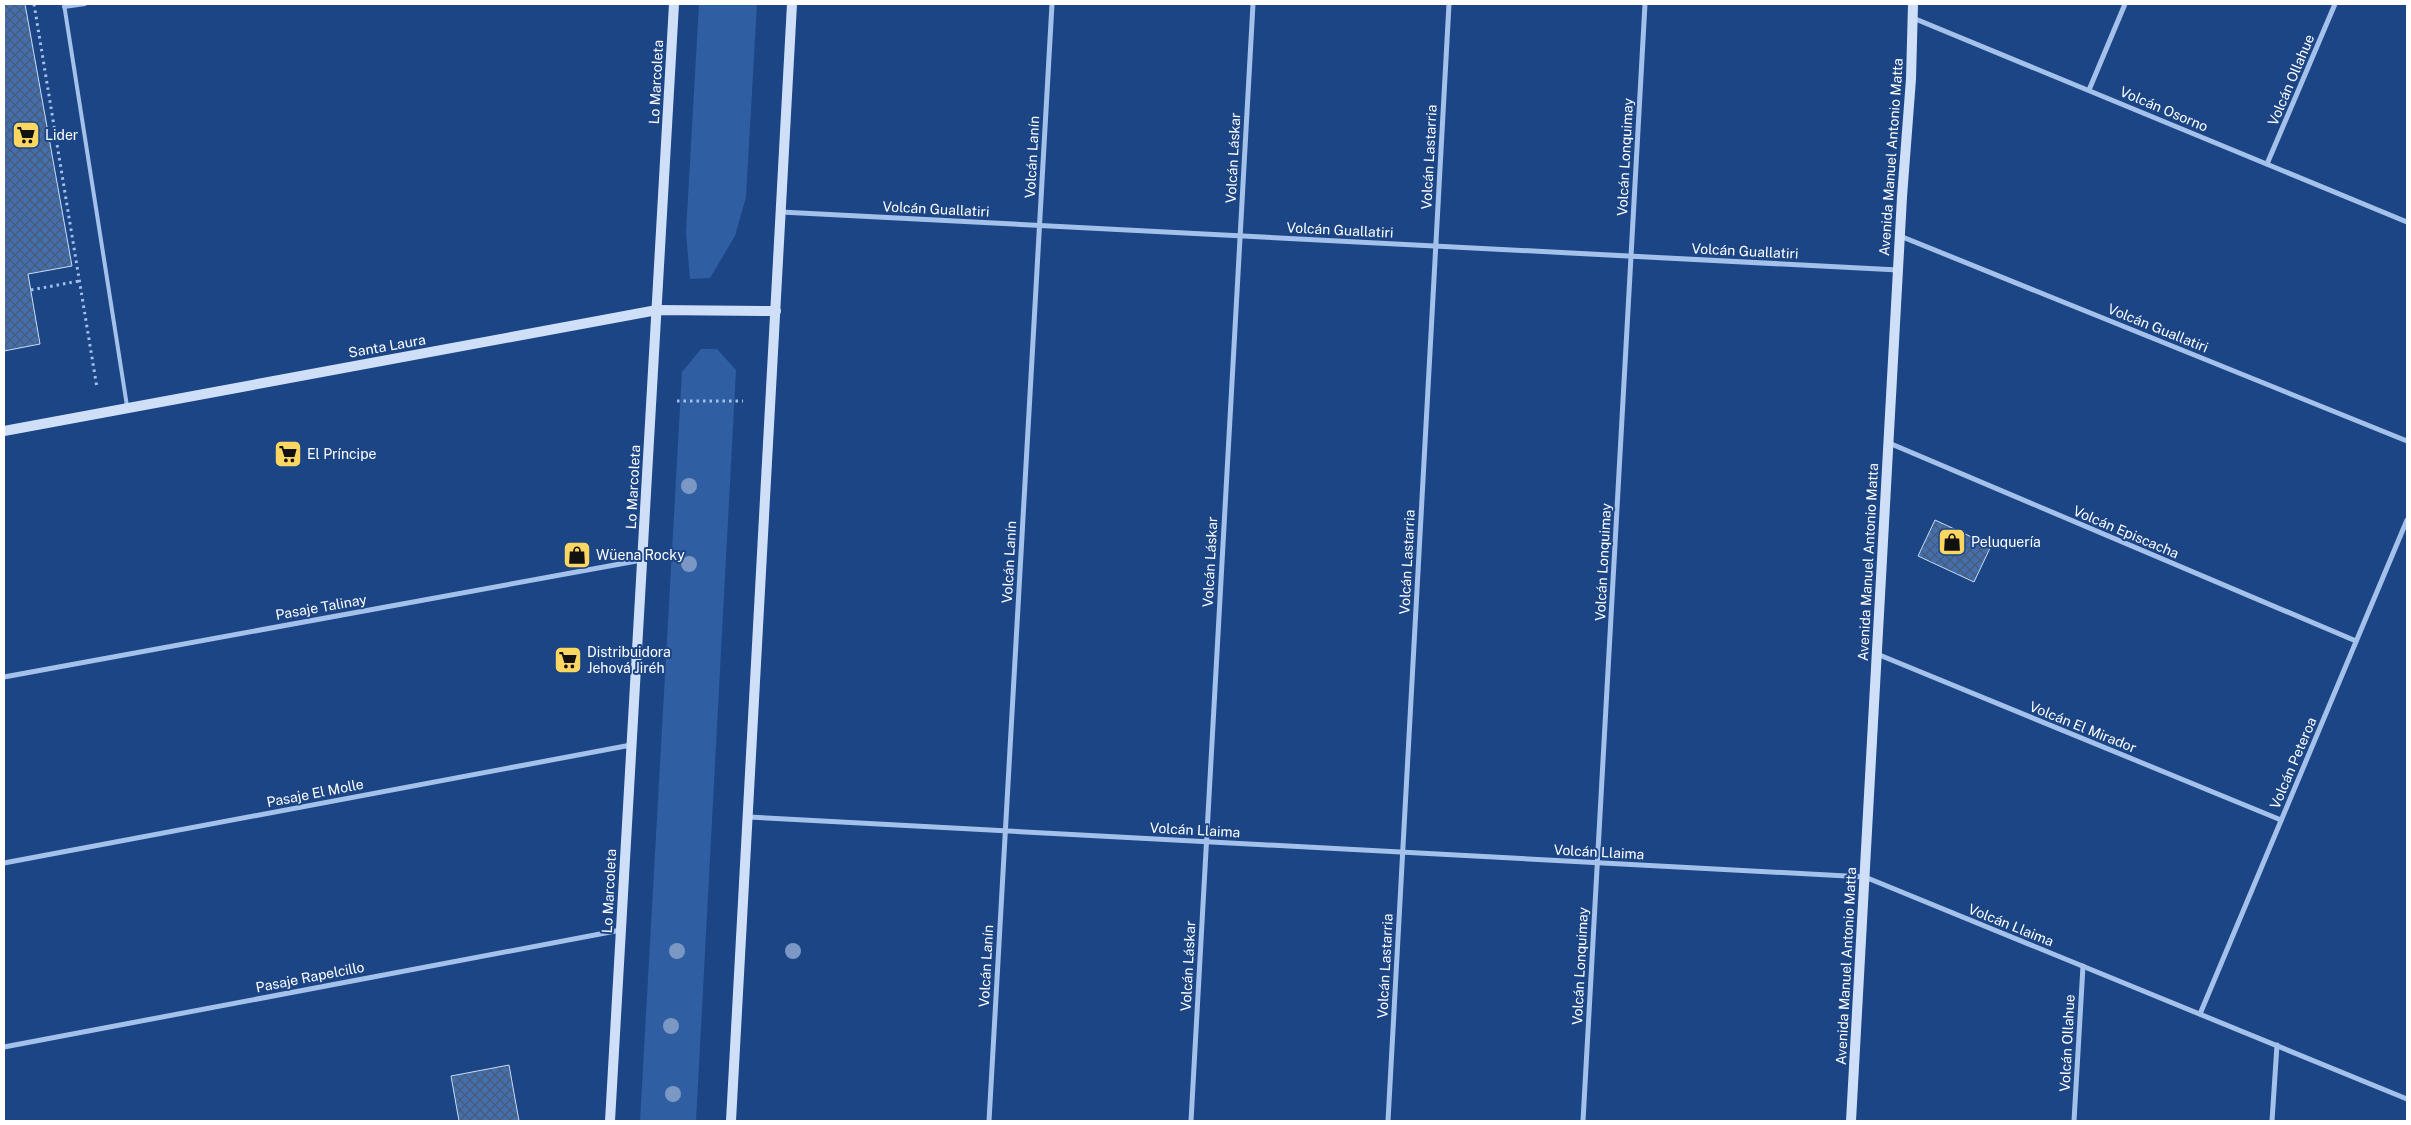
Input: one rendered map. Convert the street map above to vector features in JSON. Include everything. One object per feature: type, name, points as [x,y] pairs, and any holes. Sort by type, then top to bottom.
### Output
[{"type":"street","name":"Lo Marcoleta","points":[[610,1121],[674,4]]},
{"type":"street","points":[[730,1121],[772,401],[792,4]]},
{"type":"street","name":"Volcán Lanín","points":[[989,1121],[1052,4]]},
{"type":"street","name":"Volcán Láskar","points":[[1190,1121],[1252,4]]},
{"type":"street","name":"Volcán Lastarria","points":[[1388,1121],[1449,4]]},
{"type":"street","name":"Volcán Lonquimay","points":[[1583,1121],[1644,4]]},
{"type":"street","name":"Avenida Manuel Antonio Matta","points":[[1851,1121],[1888,443],[1911,79],[1912,4]]},
{"type":"street","points":[[2089,90],[2125,4]]},
{"type":"street","name":"Volcán Ollahue","points":[[2267,164],[2335,4]]},
{"type":"street","name":"Volcán Osorno","points":[[1912,18],[2407,222]]},
{"type":"street","name":"Volcán Guallatiri","points":[[782,212],[1898,270]]},
{"type":"street","name":"Volcán Guallatiri","points":[[1900,236],[2407,442]]},
{"type":"street","name":"Santa Laura","points":[[4,431],[657,310],[776,311]]},
{"type":"street","name":"Volcán Episcacha","points":[[1888,443],[2356,642]]},
{"type":"street","name":"Volcán Peteroa","points":[[2200,1014],[2407,520]]},
{"type":"street","name":"Pasaje Talinay","points":[[4,677],[642,560]]},
{"type":"street","name":"Volcán El Mirador","points":[[1877,654],[2281,820]]},
{"type":"street","name":"Pasaje El Molle","points":[[4,863],[631,745]]},
{"type":"street","name":"Volcán Llaima","points":[[748,817],[1865,877],[2407,1099]]},
{"type":"street","name":"Pasaje Rapelcillo","points":[[4,1047],[621,930]]},
{"type":"street","name":"Volcán Ollahue","points":[[2074,1121],[2083,966]]},
{"type":"street","points":[[2272,1121],[2277,1045]]},
{"type":"lane","points":[[85,4],[64,6],[128,408]]},
{"type":"path","points":[[34,4],[102,413]]},
{"type":"path","points":[[30,290],[80,281]]},
{"type":"path","points":[[651,401],[772,401]]},
{"type":"shaded area","points":[[699,4],[757,4],[746,197],[735,236],[710,278],[690,279],[686,232]]},
{"type":"shaded area","points":[[701,349],[717,349],[736,370],[696,1121],[640,1121],[682,372]]},
{"type":"building","name":"Lider","points":[[4,4],[25,4],[72,266],[28,274],[40,344],[4,351]]},
{"type":"building","points":[[1935,520],[1991,546],[1974,582],[1918,556]]},
{"type":"building","points":[[509,1065],[519,1121],[459,1121],[451,1076]]},
{"type":"place","name":"Lider","points":[[26,135]]},
{"type":"place","name":"El Príncipe","points":[[288,454]]},
{"type":"place","name":"Peluquería","points":[[1952,542]]},
{"type":"place","name":"Wüena Rocky","points":[[577,555]]},
{"type":"place","name":"Distribuidora Jehová Jiréh","points":[[568,660]]}]
